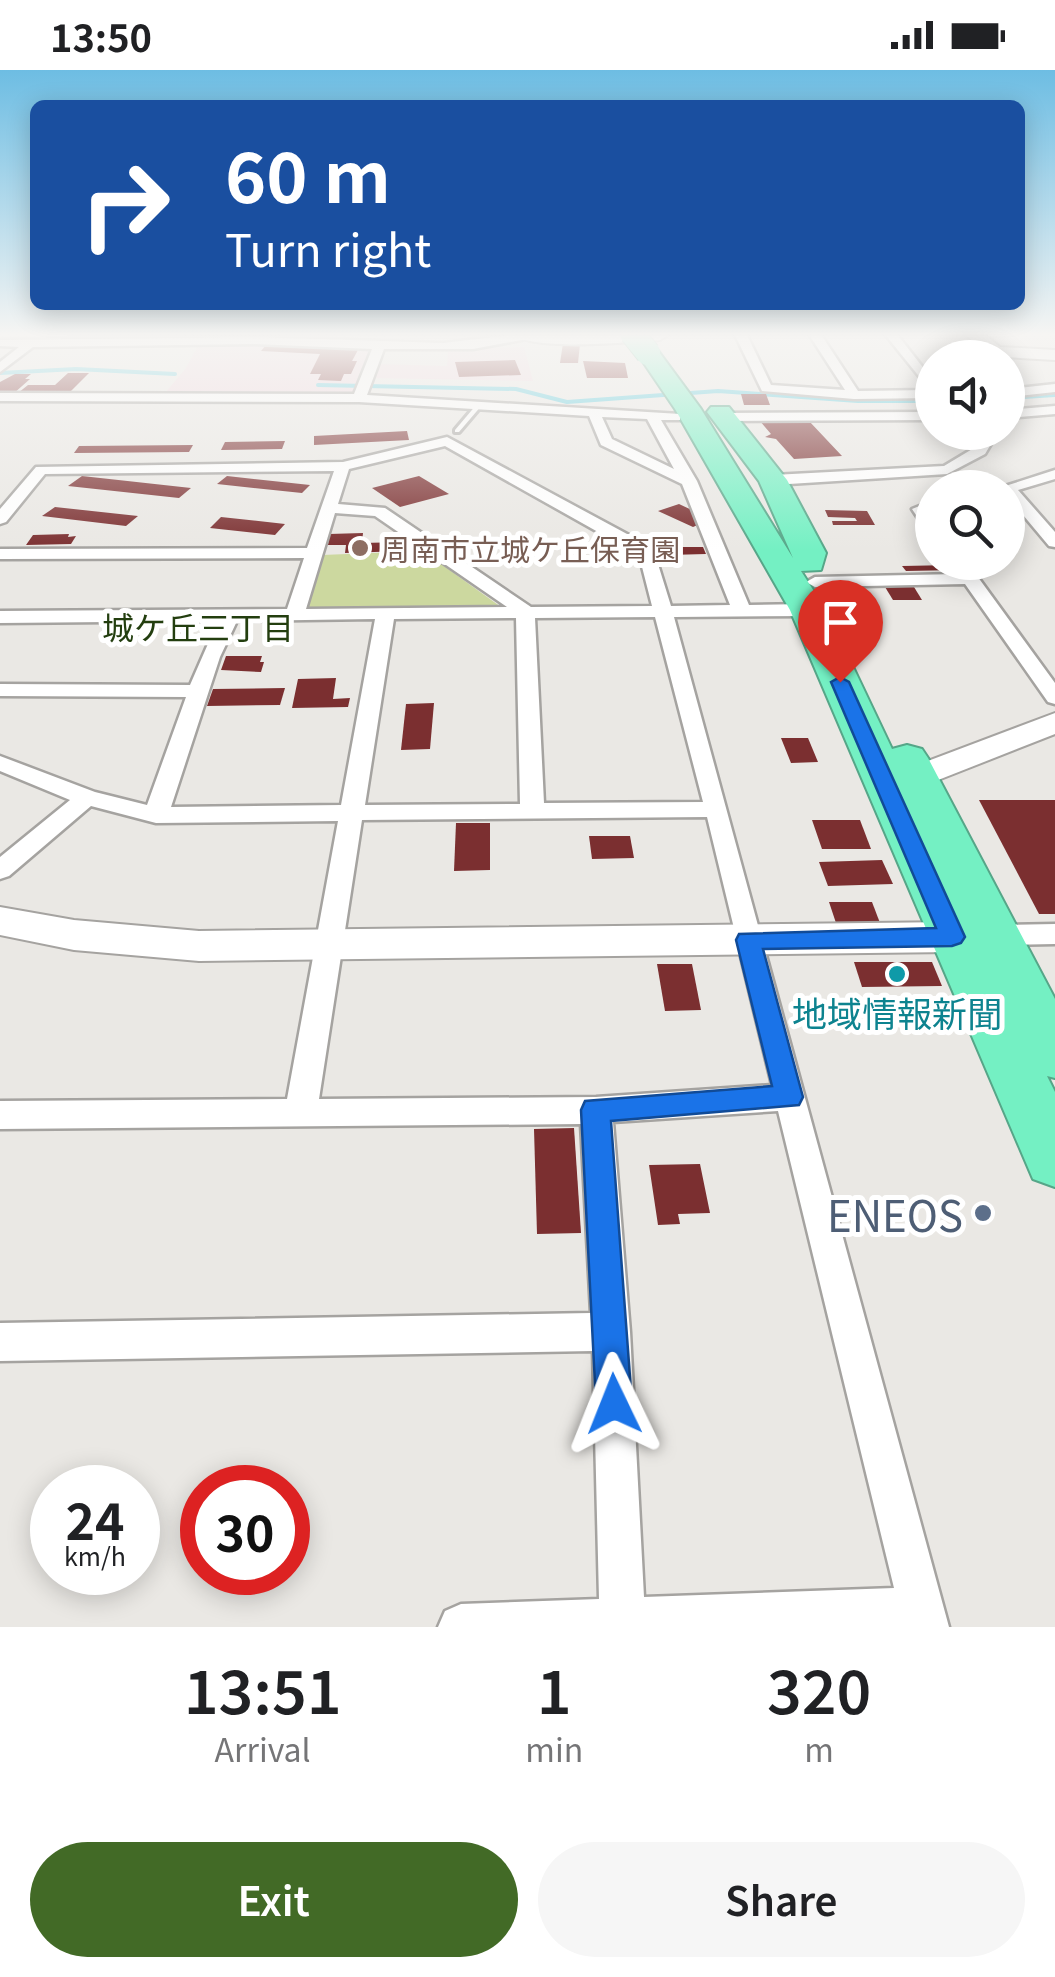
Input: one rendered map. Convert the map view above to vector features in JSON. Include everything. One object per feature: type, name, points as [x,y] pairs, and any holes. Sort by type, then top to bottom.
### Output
[{"type":"highway","points":[[688,406],[805,585],[916,777],[1055,1159]]},
{"type":"highway","points":[[690,406],[773,480],[810,553],[805,585],[973,936],[1055,1055]]},
{"type":"street","points":[[488,406],[595,415],[650,406]]},
{"type":"street","points":[[684,406],[689,482],[742,610]]},
{"type":"street","points":[[772,406],[915,415]]},
{"type":"street","points":[[1025,413],[1055,410]]},
{"type":"street","points":[[595,415],[606,442],[689,482]]},
{"type":"street","points":[[0,519],[42,470],[202,462],[343,466],[447,440],[647,552],[717,808],[924,1618],[461,1627]]},
{"type":"street","points":[[773,480],[947,470],[981,450]]},
{"type":"street","points":[[294,616],[326,508],[343,466]]},
{"type":"street","points":[[1025,482],[1055,474]]},
{"type":"street","points":[[1025,507],[1054,539]]},
{"type":"street","points":[[326,508],[380,511],[525,611]]},
{"type":"street","points":[[0,554],[314,553]]},
{"type":"street","points":[[0,617],[742,610],[805,585],[915,575]]},
{"type":"street","points":[[970,580],[1055,698]]},
{"type":"street","points":[[525,611],[532,808]]},
{"type":"street","points":[[301,1110],[327,944],[354,813],[384,614]]},
{"type":"street","points":[[156,816],[210,658],[229,617]]},
{"type":"street","points":[[0,690],[201,691]]},
{"type":"street","points":[[916,777],[1055,723]]},
{"type":"street","points":[[0,763],[87,798],[156,816],[717,808]]},
{"type":"street","points":[[0,870],[87,798]]},
{"type":"street","points":[[0,921],[74,935],[198,946],[1055,934]]},
{"type":"street","points":[[0,1114],[596,1110],[789,1097]]},
{"type":"street","points":[[596,1110],[611,1332],[623,1625]]},
{"type":"street","points":[[0,1342],[611,1332]]},
{"type":"lane","points":[[456,431],[479,406]]},
{"type":"green space","points":[[423,551],[501,607],[305,611],[322,555]]},
{"type":"building","points":[[759,420],[809,421],[842,456],[794,459],[776,439],[765,437],[771,434]]},
{"type":"building","points":[[407,431],[409,440],[314,445],[314,436]]},
{"type":"building","points":[[285,441],[282,449],[221,450],[225,442]]},
{"type":"building","points":[[193,445],[189,452],[74,453],[79,446]]},
{"type":"building","points":[[82,476],[191,488],[179,498],[68,486]]},
{"type":"building","points":[[227,476],[310,485],[302,493],[217,484]]},
{"type":"building","points":[[419,476],[449,494],[400,507],[372,488]]},
{"type":"building","points":[[679,504],[694,511],[700,524],[693,527],[658,511]]},
{"type":"building","points":[[55,507],[138,516],[126,526],[42,516]]},
{"type":"building","points":[[825,510],[867,511],[875,525],[833,525],[832,521],[857,521],[828,517]]},
{"type":"building","points":[[221,517],[285,524],[275,535],[210,528]]},
{"type":"building","points":[[363,533],[362,543],[404,542],[404,551],[345,553],[346,545],[328,545],[329,534]]},
{"type":"building","points":[[69,534],[68,537],[76,536],[71,544],[26,545],[33,535]]},
{"type":"building","points":[[666,547],[703,547],[706,554],[669,555]]},
{"type":"building","points":[[885,587],[914,587],[922,600],[893,600]]},
{"type":"building","points":[[226,656],[262,656],[261,672],[221,670]]},
{"type":"building","points":[[336,678],[333,699],[350,698],[348,707],[292,708],[298,679]]},
{"type":"building","points":[[285,688],[280,705],[207,706],[213,689]]},
{"type":"building","points":[[434,703],[430,749],[401,750],[406,704]]},
{"type":"building","points":[[781,738],[808,738],[818,762],[791,763]]},
{"type":"building","points":[[979,800],[1055,800],[1055,914],[1039,914]]},
{"type":"building","points":[[812,820],[860,820],[871,849],[822,849]]},
{"type":"building","points":[[456,823],[490,823],[490,870],[454,871]]},
{"type":"building","points":[[589,836],[630,836],[634,858],[592,859]]},
{"type":"building","points":[[882,860],[893,884],[828,886],[819,862]]},
{"type":"building","points":[[829,902],[872,902],[880,923],[836,923]]},
{"type":"building","name":"地域情報新聞","points":[[854,962],[932,962],[942,986],[862,987]]},
{"type":"building","points":[[657,964],[692,964],[701,1010],[665,1011]]},
{"type":"building","points":[[574,1128],[581,1233],[537,1234],[534,1129]]},
{"type":"building","points":[[700,1164],[710,1213],[678,1214],[680,1224],[658,1225],[649,1165]]},
{"type":"place","name":"周南市立城ケ丘保育園","points":[[360,548]]},
{"type":"place","name":"地域情報新聞","points":[[897,974]]},
{"type":"place","name":"ENEOS","points":[[983,1213]]},
{"type":"district","name":"城ケ丘三丁目","points":[[198,626]]},
{"type":"route","points":[[614,1404],[596,1110],[789,1097],[748,940],[952,937],[840,682]]}]
